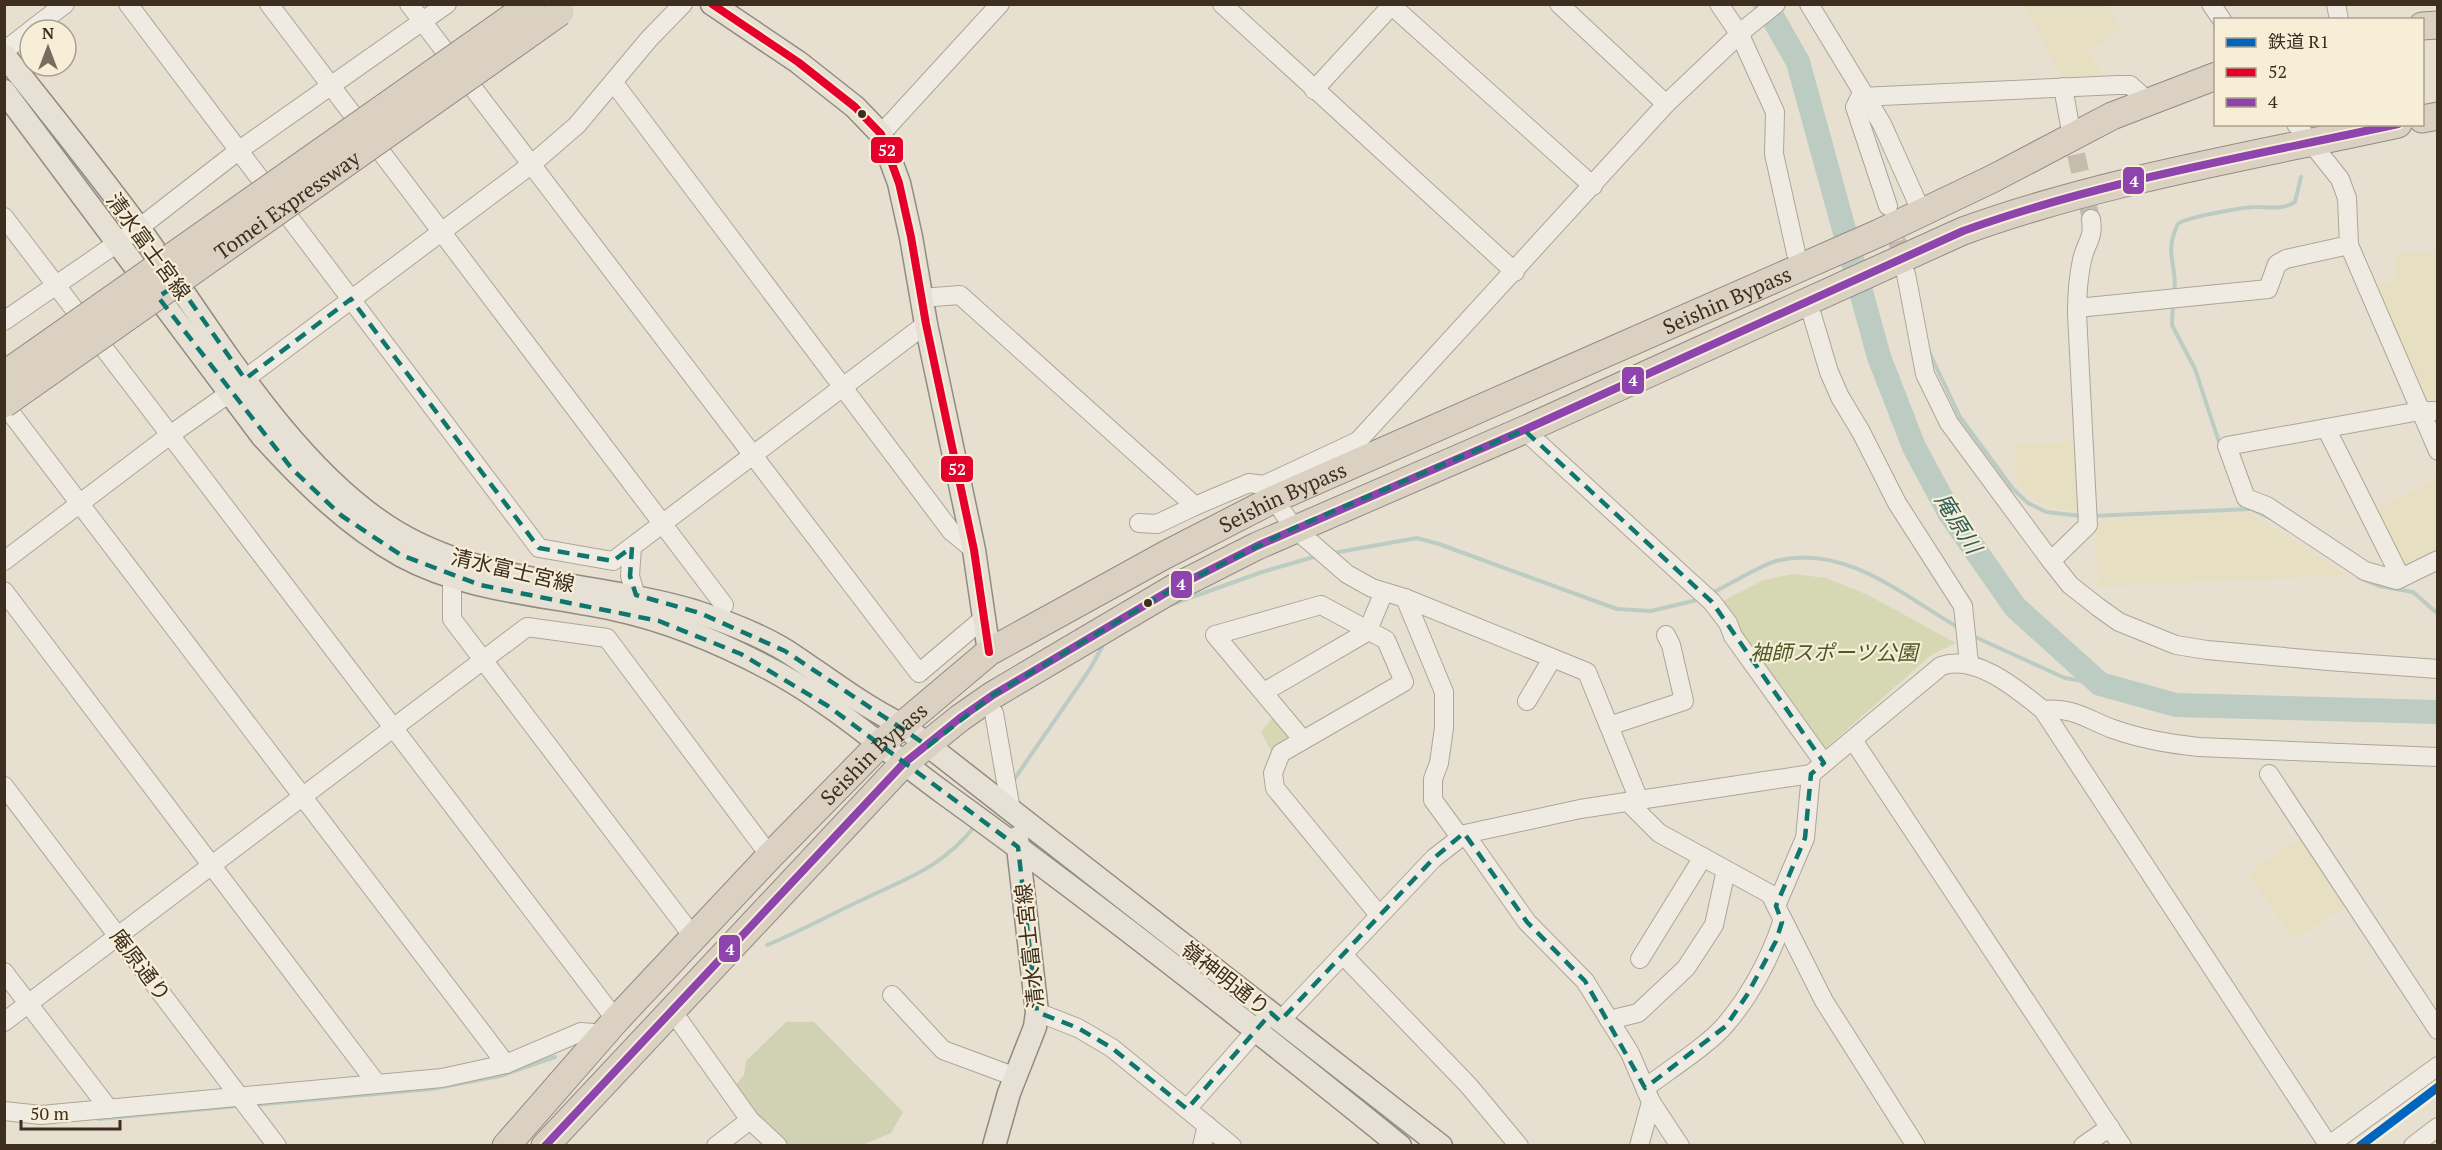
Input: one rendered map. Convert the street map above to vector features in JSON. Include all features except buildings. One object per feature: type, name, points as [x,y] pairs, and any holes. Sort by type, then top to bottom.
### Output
[{"type":"highway","name":"Tomei Expressway","points":[[4,375],[531,4]]},
{"type":"highway","name":"Tomei Expressway","points":[[4,404],[571,4]]},
{"type":"highway","name":"Seishin Bypass","points":[[506,1146],[610,1027],[770,856],[880,744],[989,652],[1165,555],[1268,493],[1809,256],[1879,233],[2112,116],[2214,77]]},
{"type":"highway","name":"Seishin Bypass","points":[[545,1146],[903,764],[960,718],[993,695],[1174,588],[1294,528],[1524,430],[1829,290],[1897,270],[1963,231],[2060,199],[2239,157],[2303,134],[2379,126]]},
{"type":"main road","points":[[712,4],[798,62],[855,107],[881,134],[899,183],[974,550],[989,652]]},
{"type":"main road","name":"清水富士宮線","points":[[4,53],[139,228],[238,386],[262,436],[292,469],[342,516],[402,555],[452,576],[480,585],[614,609],[659,621],[741,654],[781,675],[828,706],[903,764],[1018,847]]},
{"type":"main road","name":"清水富士宮線","points":[[4,91],[117,244],[238,386],[325,476],[365,510],[417,544],[468,564],[636,596],[700,613],[785,651],[874,711],[902,725],[1011,810],[1018,847],[1037,1012],[1035,1027],[994,1146]]},
{"type":"main road","name":"嶺神明通り","points":[[1011,810],[1269,1021],[1401,1146]]},
{"type":"main road","name":"嶺神明通り","points":[[1018,847],[1269,1021],[1441,1146]]},
{"type":"street","points":[[47,18],[65,4]]},
{"type":"street","points":[[128,4],[539,548],[613,561],[926,324]]},
{"type":"street","points":[[269,4],[724,605]]},
{"type":"street","points":[[409,4],[919,673],[984,618]]},
{"type":"street","points":[[4,321],[117,244],[238,151],[447,4]]},
{"type":"street","points":[[4,561],[532,164],[577,125],[649,39],[683,4]]},
{"type":"street","points":[[881,134],[1000,4]]},
{"type":"street","points":[[1222,4],[1515,272]]},
{"type":"street","points":[[1559,4],[1666,104]]},
{"type":"street","points":[[1719,4],[1743,32],[1775,112],[1774,154],[1809,256]]},
{"type":"street","points":[[1268,493],[1358,441],[1515,272],[1666,104],[1776,4]]},
{"type":"street","points":[[1809,4],[1882,124],[1922,213]]},
{"type":"street","points":[[2211,4],[2221,18]]},
{"type":"street","points":[[1314,90],[1392,5],[1593,186]]},
{"type":"street","points":[[4,53],[18,42]]},
{"type":"street","points":[[614,83],[951,531],[974,550]]},
{"type":"street","points":[[1888,206],[1855,107],[1856,101],[1864,96],[2130,85],[2148,101]]},
{"type":"street","points":[[2062,87],[2070,126]]},
{"type":"street","points":[[2303,134],[2340,178],[2347,198],[2349,245],[2429,411],[2438,451]]},
{"type":"street","points":[[4,217],[393,731],[610,1027],[581,1032],[506,1064],[442,1078],[377,1084],[245,1104],[109,1109],[41,1115],[4,1111]]},
{"type":"street","points":[[2051,561],[2088,525],[2077,308],[2083,257],[2093,233],[2091,219]]},
{"type":"street","points":[[2077,308],[2268,289],[2277,264],[2286,259],[2349,245]]},
{"type":"street","points":[[1897,270],[1930,389],[1949,423],[2070,585],[2119,622],[2176,645],[2317,660],[2438,669]]},
{"type":"street","points":[[921,298],[960,295],[1195,506]]},
{"type":"street","points":[[1812,315],[1829,372],[1840,397],[1898,503],[1963,606],[1969,663]]},
{"type":"street","points":[[4,404],[506,1064]]},
{"type":"street","points":[[2429,411],[2227,446],[2246,498],[2267,506],[2365,571],[2397,580],[2438,560]]},
{"type":"street","points":[[2326,428],[2402,578]]},
{"type":"street","points":[[1524,430],[1712,602],[1728,622],[1733,636],[1818,768],[1805,838],[1779,914],[1776,941],[1747,995],[1725,1026],[1648,1095],[1639,1146]]},
{"type":"street","points":[[1139,523],[1157,524],[1249,483],[1268,493],[1294,528],[1347,574],[1384,592],[1405,598],[1587,672],[1609,726],[1634,801],[1659,833],[1770,894],[1824,1001],[1917,1146]]},
{"type":"street","points":[[632,547],[630,576],[636,596]]},
{"type":"street","points":[[452,576],[452,620],[694,939]]},
{"type":"street","points":[[4,591],[377,1084]]},
{"type":"street","points":[[1264,692],[1366,632],[1384,592]]},
{"type":"street","points":[[1405,598],[1444,692],[1444,728],[1439,763],[1433,779],[1433,800],[1527,922],[1585,981],[1630,1053],[1648,1095],[1680,1146]]},
{"type":"street","points":[[1303,740],[1215,635],[1321,605],[1366,632],[1386,640],[1404,682],[1281,753],[1273,773],[1275,788],[1379,915]]},
{"type":"street","points":[[4,1022],[301,797],[393,731],[527,627],[607,638],[770,856]]},
{"type":"street","points":[[1609,726],[1684,701],[1671,645],[1666,635]]},
{"type":"street","points":[[1527,701],[1552,659]]},
{"type":"street","points":[[1187,1109],[1269,1021],[1343,955],[1434,858],[1462,836],[1580,809],[1818,768],[1941,666],[1952,663],[1969,663],[2023,693],[2043,710],[2329,1145],[2438,1066]]},
{"type":"street","points":[[2043,710],[2072,710],[2113,729],[2163,743],[2210,748],[2438,757]]},
{"type":"street","points":[[994,713],[1011,810]]},
{"type":"street","points":[[1853,740],[2122,1146]]},
{"type":"street","points":[[2269,774],[2438,1030]]},
{"type":"street","name":"庵原通り","points":[[4,786],[277,1146]]},
{"type":"street","points":[[1640,959],[1703,857]]},
{"type":"street","points":[[1609,1020],[1638,1013],[1686,968],[1713,926],[1725,870]]},
{"type":"street","points":[[1343,955],[1470,1086],[1519,1146]]},
{"type":"street","points":[[4,972],[109,1109]]},
{"type":"street","points":[[892,995],[944,1050],[1016,1077]]},
{"type":"street","points":[[672,1009],[750,1120],[778,1146]]},
{"type":"street","points":[[1037,1012],[1078,1028],[1112,1048],[1232,1146]]},
{"type":"street","points":[[716,1146],[750,1120]]},
{"type":"street","points":[[1202,1146],[1207,1125]]},
{"type":"street","points":[[2083,1146],[2110,1127]]},
{"type":"street","points":[[2413,1146],[2438,1127]]},
{"type":"highlighted area","points":[[178,284],[245,379],[351,299],[539,548],[613,561],[632,547],[630,576],[636,595],[700,613],[785,651],[928,746],[993,695],[1174,588],[1294,528],[1524,430],[1712,602],[1824,763],[1811,774],[1805,838],[1776,906],[1782,922],[1776,941],[1747,995],[1726,1026],[1645,1088],[1585,981],[1527,922],[1464,833],[1434,858],[1280,1021],[1271,1013],[1187,1109],[1112,1048],[1078,1028],[1037,1012],[1018,847],[828,706],[741,654],[659,621],[480,585],[401,555],[342,516],[292,469],[158,297]]},
{"type":"shaded area","points":[[2024,5],[2107,5],[2121,31],[2088,50],[2105,80],[2064,81]]},
{"type":"shaded area","points":[[2437,252],[2437,405],[2426,405],[2377,295],[2377,283],[2394,283],[2395,253]]},
{"type":"shaded area","points":[[2079,441],[2083,511],[2061,510],[2036,501],[2017,483],[2016,444]]},
{"type":"shaded area","points":[[2437,478],[2437,553],[2409,567],[2403,566],[2375,509]]},
{"type":"shaded area","points":[[2248,512],[2347,575],[2098,587],[2095,520]]},
{"type":"shaded area","points":[[2303,837],[2348,904],[2294,940],[2248,873]]},
{"type":"green space","name":"袖師スポーツ公園","points":[[1793,574],[1826,578],[1868,595],[1956,643],[1931,655],[1824,750],[1739,633],[1721,602],[1764,580]]},
{"type":"green space","points":[[1274,716],[1288,730],[1288,742],[1272,753],[1261,732]]},
{"type":"green space","points":[[786,1022],[814,1022],[903,1112],[891,1133],[862,1145],[786,1145],[733,1088],[744,1075],[746,1061]]},
{"type":"waterway","name":"庵原川","points":[[1765,4],[1798,62],[1879,357],[1914,447],[1950,514],[2015,607],[2100,684],[2176,705],[2438,712]]},
{"type":"waterway","points":[[2174,293],[2175,279],[2171,244],[2178,224],[2227,211],[2290,205],[2295,202],[2301,177]]},
{"type":"waterway","points":[[1902,232],[1906,248]]},
{"type":"waterway","points":[[2173,303],[2172,325],[2195,369],[2220,445]]},
{"type":"waterway","points":[[1929,352],[1960,417],[2013,489],[2028,503],[2046,512],[2082,516]]},
{"type":"waterway","points":[[2249,508],[2272,519]]},
{"type":"waterway","points":[[2092,516],[2250,509]]},
{"type":"waterway","points":[[1333,553],[1417,538],[1617,609],[1651,611],[1701,599]]},
{"type":"waterway","points":[[1170,605],[1262,572],[1317,556]]},
{"type":"waterway","points":[[1710,594],[1776,561],[1801,557],[1826,559],[1872,576],[1959,628]]},
{"type":"waterway","points":[[2358,577],[2379,586],[2413,592],[2438,614]]},
{"type":"waterway","points":[[1973,636],[2065,678],[2100,684]]},
{"type":"waterway","points":[[1013,781],[1090,669],[1103,645]]},
{"type":"waterway","points":[[767,945],[924,870],[950,852],[975,826]]},
{"type":"waterway","points":[[253,1105],[432,1089],[500,1076],[555,1057]]},
{"type":"waterway","points":[[98,1119],[239,1106]]},
{"type":"tunnel","points":[[2070,128],[2091,219]]},
{"type":"tunnel","points":[[1890,215],[1905,270]]},
{"type":"rail line","name":"R1","points":[[2360,1146],[2438,1087]]},
{"type":"transit line","name":"52","points":[[712,4],[798,62],[855,107],[881,134],[899,183],[911,237],[926,324],[974,550],[989,652]]},
{"type":"transit line","name":"4","points":[[545,1146],[903,764],[960,718],[993,695],[1174,588],[1257,546],[1524,430],[1963,231],[2016,213],[2124,183],[2388,126]]}]
